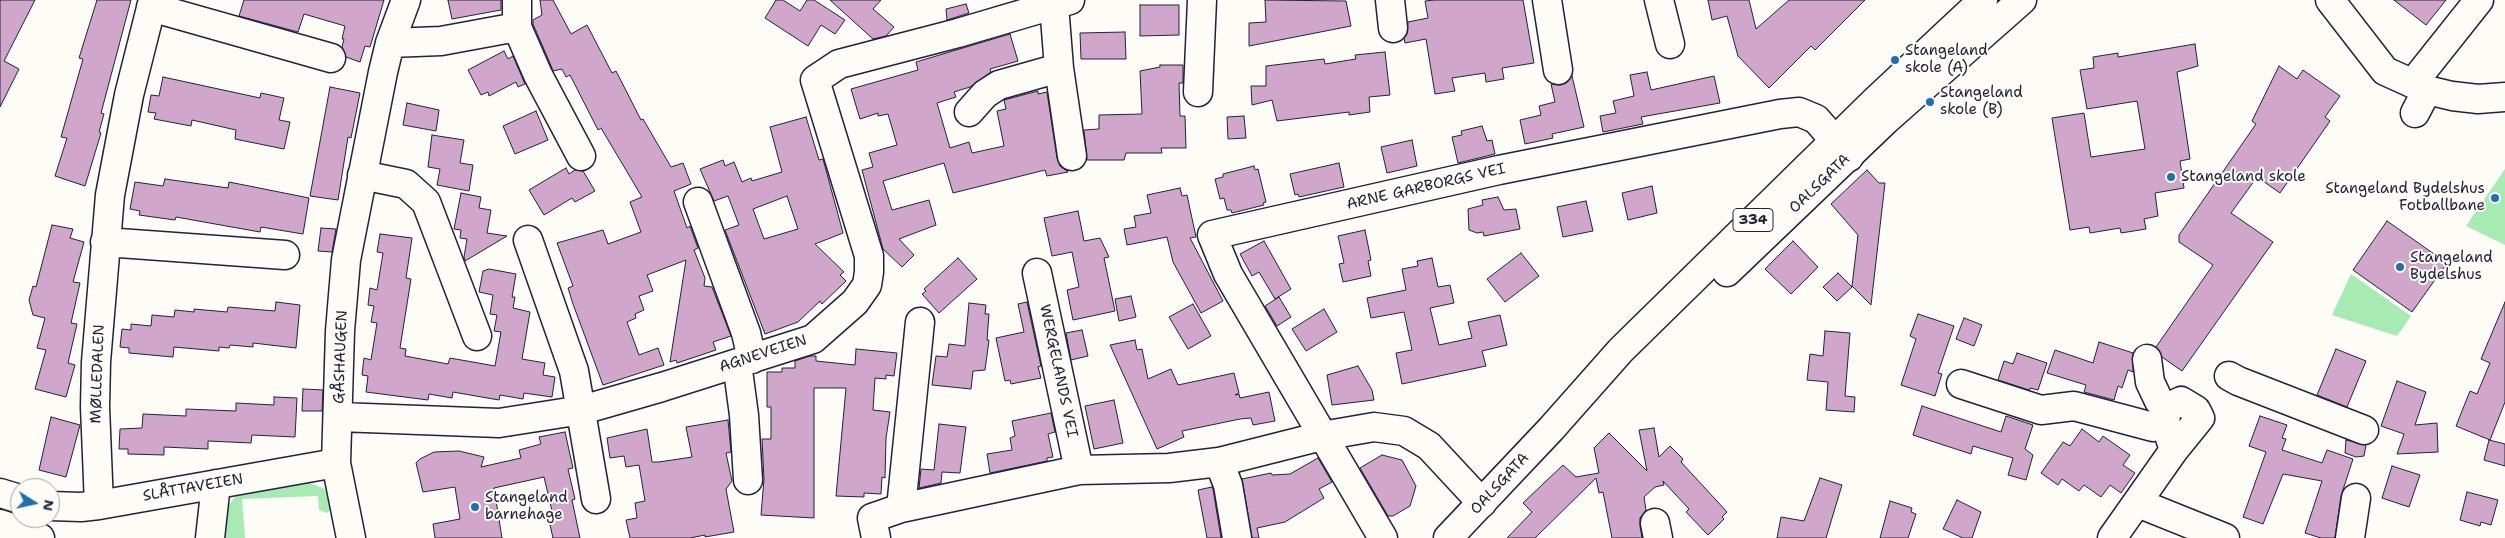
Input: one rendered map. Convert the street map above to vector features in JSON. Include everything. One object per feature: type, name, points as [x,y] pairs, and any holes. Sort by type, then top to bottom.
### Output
[{"type":"street","name":"GÅSHAUGEN","points":[[351,538],[336,463],[339,417],[340,332],[346,260],[390,43],[406,0]]},
{"type":"street","points":[[517,0],[517,27],[538,75],[581,156]]},
{"type":"street","points":[[1198,92],[1202,0]]},
{"type":"street","points":[[1390,0],[1393,28]]},
{"type":"street","points":[[1547,0],[1558,70]]},
{"type":"street","points":[[1659,0],[1670,44]]},
{"type":"street","name":"OALSGATA","points":[[1448,538],[1551,429],[1621,350],[1842,148],[1983,0]]},
{"type":"street","name":"OALSGATA","points":[[1842,148],[1926,84],[2022,0]]},
{"type":"street","points":[[2330,0],[2351,30],[2385,71],[2418,95],[2478,99],[2505,97]]},
{"type":"street","points":[[2418,95],[2479,0]]},
{"type":"street","name":"MØLLEDALEN","points":[[99,505],[95,407],[110,195],[129,95],[152,3],[331,58]]},
{"type":"street","points":[[1062,3],[1059,68],[1072,156]]},
{"type":"street","name":"AGNEVEIEN","points":[[339,417],[499,423],[582,410],[813,339],[855,302],[867,285],[869,256],[815,80],[839,64],[1062,3]]},
{"type":"street","points":[[390,43],[441,41],[517,27]]},
{"type":"street","points":[[969,112],[985,94],[999,85],[1059,68]]},
{"type":"street","name":"ARNE GARBORGS VEI","points":[[1322,436],[1228,274],[1212,235],[1499,170],[1780,114],[1799,112],[1816,119],[1842,148]]},
{"type":"street","points":[[362,175],[406,184],[426,202],[477,336]]},
{"type":"street","points":[[698,202],[746,333],[744,415],[748,480]]},
{"type":"street","points":[[528,240],[574,371],[596,499]]},
{"type":"street","points":[[106,242],[285,255]]},
{"type":"street","name":"WERGELANDS VEI","points":[[1038,273],[1079,470]]},
{"type":"street","points":[[901,508],[920,322]]},
{"type":"street","points":[[2147,359],[2150,382],[2166,416]]},
{"type":"street","points":[[2229,376],[2364,430]]},
{"type":"street","points":[[1961,384],[2041,410],[2074,406],[2154,427],[2181,401],[2196,410],[2200,418],[2189,435],[2174,450],[2112,538]]},
{"type":"street","points":[[876,538],[872,518],[901,508],[1079,470],[1152,469],[1219,462],[1322,436],[1374,426],[1404,431],[1430,446],[1482,503]]},
{"type":"street","points":[[1322,436],[1384,538]]},
{"type":"street","points":[[1219,462],[1228,484],[1237,538]]},
{"type":"street","name":"SLÅTTAVEIEN","points":[[60,506],[99,505],[336,463]]},
{"type":"street","points":[[210,538],[216,484]]},
{"type":"street","points":[[2350,538],[2356,498]]},
{"type":"street","points":[[2138,503],[2210,535]]},
{"type":"street","points":[[0,524],[40,538]]},
{"type":"green space","name":"Stangeland Bydelshus Fotballbane","points":[[2505,169],[2505,245],[2466,226]]},
{"type":"green space","points":[[2351,274],[2411,316],[2397,336],[2332,315]]},
{"type":"green space","points":[[293,481],[307,482],[325,489],[333,506],[327,513],[319,510],[318,496],[242,499],[245,538],[221,538],[228,506],[239,492]]},
{"type":"building","points":[[0,0],[35,0],[4,61],[19,69],[0,107]]},
{"type":"building","points":[[97,0],[131,0],[101,113],[104,114],[99,132],[101,133],[85,186],[55,176],[67,138],[61,137],[83,59],[79,58]]},
{"type":"building","points":[[244,0],[384,0],[370,47],[365,46],[360,62],[346,57],[342,47],[345,26],[304,14],[298,32],[239,16]]},
{"type":"building","points":[[448,0],[501,0],[501,10],[452,19]]},
{"type":"building","points":[[540,0],[553,0],[571,34],[587,25],[612,73],[616,71],[641,120],[643,119],[671,167],[683,163],[691,184],[674,191],[687,228],[690,226],[698,248],[694,250],[705,278],[704,286],[712,287],[731,336],[713,342],[716,350],[677,363],[676,360],[670,362],[686,260],[647,275],[653,291],[639,296],[644,310],[635,314],[636,318],[627,322],[639,355],[658,348],[664,365],[603,385],[573,304],[568,288],[573,286],[557,243],[603,230],[608,244],[641,232],[630,202],[642,197],[601,128],[598,130],[570,75],[566,77],[562,69],[553,71],[533,24],[533,20],[542,15]]},
{"type":"building","points":[[776,0],[783,0],[800,11],[807,0],[814,0],[845,20],[835,34],[821,25],[808,46],[765,18]]},
{"type":"building","points":[[830,0],[881,0],[873,9],[894,27],[886,36],[873,39]]},
{"type":"building","points":[[1265,0],[1346,1],[1351,26],[1249,46],[1249,23],[1266,22]]},
{"type":"building","points":[[1523,0],[1534,63],[1502,68],[1504,79],[1486,82],[1485,73],[1452,78],[1455,91],[1435,94],[1426,39],[1405,43],[1404,38],[1407,34],[1408,22],[1428,18],[1425,1]]},
{"type":"building","points":[[1708,0],[1749,0],[1756,29],[1789,0],[1865,0],[1815,50],[1811,46],[1769,88],[1738,56],[1727,16],[1712,20]]},
{"type":"building","points":[[2394,0],[2446,0],[2426,25]]},
{"type":"building","points":[[966,4],[969,13],[947,20],[946,9]]},
{"type":"building","points":[[1140,5],[1179,5],[1179,35],[1140,36]]},
{"type":"building","points":[[1125,32],[1126,59],[1081,59],[1080,33]]},
{"type":"building","points":[[1010,34],[1018,61],[990,69],[991,72],[970,87],[954,92],[956,97],[937,103],[950,148],[969,142],[972,153],[1004,146],[997,111],[1006,109],[1004,100],[1038,91],[1038,94],[1047,92],[1057,158],[1060,166],[1068,172],[1047,176],[1045,170],[953,193],[944,163],[883,181],[892,210],[929,200],[936,225],[899,239],[914,255],[902,267],[883,249],[862,170],[873,167],[869,153],[897,145],[888,114],[878,116],[878,113],[860,119],[851,89],[918,70],[916,62]]},
{"type":"building","points":[[2195,44],[2198,66],[2177,72],[2190,159],[2180,161],[2184,188],[2155,193],[2158,216],[2144,219],[2146,229],[2121,233],[2120,228],[2090,233],[2089,227],[2070,230],[2052,118],[2084,113],[2091,157],[2145,149],[2137,101],[2087,109],[2080,70],[2094,68],[2093,57],[2118,53],[2118,57]]},
{"type":"building","points":[[504,51],[508,59],[513,56],[525,84],[518,87],[516,82],[489,96],[488,92],[481,95],[468,70]]},
{"type":"building","points":[[1385,52],[1390,95],[1369,97],[1370,112],[1349,115],[1349,112],[1277,121],[1272,100],[1252,105],[1251,86],[1266,86],[1266,66],[1324,59],[1325,64],[1356,59],[1355,55]]},
{"type":"building","points":[[1160,65],[1183,65],[1183,83],[1179,83],[1180,116],[1185,116],[1186,148],[1161,148],[1162,153],[1126,153],[1124,160],[1087,160],[1084,130],[1099,129],[1099,115],[1142,114],[1140,71],[1160,67]]},
{"type":"building","points":[[2279,66],[2297,79],[2303,70],[2340,96],[2325,117],[2330,121],[2280,193],[2257,177],[2231,213],[2273,242],[2182,371],[2162,357],[2156,347],[2213,265],[2179,242],[2179,235],[2256,124],[2252,121]]},
{"type":"building","points":[[1647,72],[1651,90],[1714,76],[1720,103],[1641,117],[1643,124],[1603,132],[1600,116],[1616,113],[1613,101],[1634,96],[1630,75]]},
{"type":"building","points":[[1572,76],[1584,127],[1552,134],[1553,138],[1525,144],[1520,120],[1541,115],[1539,106],[1555,102],[1551,84],[1561,85]]},
{"type":"building","points":[[163,77],[260,98],[261,93],[284,98],[279,120],[290,122],[284,149],[235,139],[236,130],[192,120],[191,126],[154,119],[156,113],[148,112],[151,95],[159,96]]},
{"type":"building","points":[[330,87],[360,93],[351,138],[348,137],[338,200],[310,196]]},
{"type":"building","points":[[407,103],[439,110],[436,131],[403,125]]},
{"type":"building","points":[[536,111],[548,140],[515,154],[503,126]]},
{"type":"building","points":[[1244,116],[1246,138],[1228,139],[1227,117]]},
{"type":"building","points":[[806,117],[819,160],[823,159],[843,233],[815,244],[844,272],[840,275],[846,281],[822,304],[820,301],[798,322],[765,334],[725,230],[739,225],[728,196],[714,201],[700,169],[723,160],[725,166],[734,162],[742,182],[751,178],[752,181],[782,172],[770,127]],"holes":[[[787,196],[798,229],[764,239],[753,209]]]},
{"type":"building","points":[[1482,126],[1487,141],[1492,140],[1495,154],[1458,163],[1452,137],[1462,135],[1461,131]]},
{"type":"building","points":[[432,135],[464,140],[460,163],[473,165],[469,191],[437,185],[440,169],[428,167]]},
{"type":"building","points":[[1412,140],[1417,166],[1387,173],[1381,147]]},
{"type":"building","points":[[1339,163],[1344,187],[1299,197],[1298,194],[1295,195],[1290,174]]},
{"type":"building","points":[[1254,166],[1255,170],[1258,169],[1266,202],[1263,203],[1264,205],[1232,213],[1231,210],[1227,210],[1224,198],[1220,199],[1215,179],[1223,177],[1223,174]]},
{"type":"building","points":[[566,168],[569,174],[575,170],[583,171],[595,191],[575,202],[572,198],[544,215],[529,190]]},
{"type":"building","points":[[1867,170],[1879,183],[1885,183],[1871,305],[1852,286],[1858,235],[1831,204]]},
{"type":"building","points":[[165,179],[228,188],[229,182],[309,198],[303,234],[261,227],[260,232],[176,217],[175,220],[139,215],[140,211],[130,209],[135,182],[163,186]]},
{"type":"building","points":[[1652,186],[1657,213],[1628,220],[1622,193]]},
{"type":"building","points":[[1180,188],[1182,196],[1187,195],[1196,237],[1190,238],[1223,301],[1201,313],[1173,262],[1167,237],[1127,245],[1124,229],[1136,227],[1134,216],[1151,213],[1147,195]]},
{"type":"building","points":[[461,193],[481,197],[479,208],[491,210],[487,233],[507,236],[465,261],[467,239],[460,238],[461,230],[454,229]]},
{"type":"building","points":[[1498,197],[1504,210],[1516,209],[1520,229],[1484,236],[1483,232],[1477,233],[1469,230],[1468,209],[1483,205],[1482,200]]},
{"type":"building","points":[[1586,201],[1593,231],[1563,237],[1557,207]]},
{"type":"building","points":[[1078,211],[1084,241],[1100,238],[1109,257],[1104,258],[1115,311],[1073,320],[1067,290],[1079,287],[1072,252],[1052,256],[1044,218]]},
{"type":"building","name":"Stangeland Bydelshus","points":[[2387,221],[2447,263],[2412,312],[2353,270]]},
{"type":"building","points":[[52,225],[73,229],[70,238],[84,242],[73,282],[80,283],[71,323],[77,324],[68,363],[75,365],[66,397],[35,389],[46,350],[37,348],[45,318],[33,315],[29,300],[33,286],[36,287]]},
{"type":"building","points":[[321,228],[336,229],[332,252],[318,251]]},
{"type":"building","points":[[1365,230],[1371,260],[1368,261],[1371,276],[1343,282],[1339,264],[1344,263],[1338,236]]},
{"type":"building","points":[[380,234],[412,238],[406,278],[411,279],[400,348],[406,349],[405,356],[448,364],[450,358],[495,366],[501,332],[494,331],[497,315],[490,314],[493,295],[479,292],[483,271],[489,269],[516,274],[512,297],[515,297],[513,308],[530,312],[522,359],[545,363],[543,375],[555,377],[552,397],[524,393],[523,399],[500,395],[499,400],[453,392],[452,398],[429,394],[428,400],[366,392],[368,376],[362,375],[364,358],[371,360],[377,323],[371,322],[374,306],[368,305],[370,288],[377,290],[383,253],[377,252]]},
{"type":"building","points":[[1264,241],[1291,289],[1275,299],[1259,272],[1252,276],[1240,254]]},
{"type":"building","points":[[1793,241],[1818,267],[1791,294],[1765,269]]},
{"type":"building","points":[[1521,253],[1539,276],[1505,302],[1487,279]]},
{"type":"building","points":[[958,258],[977,279],[939,313],[922,294],[926,291],[924,289]]},
{"type":"building","points":[[1432,258],[1438,287],[1450,285],[1454,303],[1430,308],[1439,345],[1472,338],[1468,322],[1500,315],[1507,345],[1482,351],[1486,366],[1402,384],[1396,353],[1412,350],[1404,312],[1371,318],[1367,298],[1406,290],[1402,269],[1418,266],[1417,261]]},
{"type":"building","points":[[1838,273],[1852,287],[1837,301],[1823,287]]},
{"type":"building","points":[[1131,296],[1136,317],[1119,321],[1115,299]]},
{"type":"building","points":[[1279,297],[1291,317],[1277,326],[1265,306]]},
{"type":"building","points":[[276,302],[300,305],[296,348],[253,343],[253,347],[230,345],[229,348],[219,347],[219,351],[174,347],[173,357],[129,353],[129,348],[120,347],[122,329],[131,330],[131,324],[151,326],[152,315],[174,317],[175,310],[194,312],[194,309],[227,312],[228,307],[275,311]]},
{"type":"building","points":[[1027,302],[1041,366],[1038,367],[1041,378],[1011,384],[1010,380],[1005,381],[996,338],[1024,332],[1018,304]]},
{"type":"building","points":[[2505,302],[2505,402],[2490,440],[2456,426],[2470,391],[2477,394],[2490,363],[2481,359]]},
{"type":"building","points":[[969,303],[986,305],[985,314],[989,314],[987,340],[989,340],[985,370],[973,371],[971,389],[932,385],[936,356],[947,357],[949,344],[965,346]]},
{"type":"building","points":[[1193,304],[1211,336],[1188,349],[1169,317]]},
{"type":"building","points":[[1324,309],[1337,332],[1306,351],[1292,329]]},
{"type":"building","points":[[1918,314],[1954,326],[1938,373],[1942,374],[1935,396],[1901,385],[1916,339],[1910,336]]},
{"type":"building","points":[[1964,318],[1982,325],[1974,346],[1956,339]]},
{"type":"building","points":[[1082,330],[1088,356],[1071,360],[1066,333]]},
{"type":"building","points":[[1825,331],[1850,333],[1845,396],[1855,397],[1854,412],[1826,410],[1828,382],[1807,380],[1810,354],[1823,356]]},
{"type":"building","points":[[1135,340],[1137,350],[1142,349],[1148,379],[1171,369],[1178,385],[1234,373],[1239,393],[1235,395],[1239,394],[1240,398],[1269,392],[1275,421],[1253,425],[1251,418],[1240,419],[1182,431],[1184,437],[1157,449],[1110,345]]},
{"type":"building","points":[[2099,342],[2133,353],[2133,372],[2128,370],[2122,388],[2118,386],[2114,400],[2084,392],[2086,385],[2047,373],[2055,350],[2093,363]]},
{"type":"building","points":[[856,349],[897,353],[894,376],[886,375],[886,379],[875,378],[873,410],[890,412],[886,438],[885,478],[882,477],[881,494],[864,493],[864,497],[836,496],[846,388],[814,388],[814,518],[761,515],[764,479],[762,439],[771,439],[771,407],[767,407],[767,372],[782,372],[782,368],[795,368],[795,361],[810,356],[816,356],[816,361],[855,365]]},
{"type":"building","points":[[2336,349],[2366,361],[2347,407],[2317,395]]},
{"type":"building","points":[[2017,353],[2047,363],[2038,390],[2030,388],[2029,390],[1998,380],[2004,361],[2013,364]]},
{"type":"building","points":[[1358,366],[1372,390],[1374,400],[1332,405],[1327,375]]},
{"type":"building","points":[[2397,381],[2426,392],[2415,425],[2437,423],[2438,452],[2397,454],[2404,434],[2381,426]]},
{"type":"building","points":[[303,389],[323,390],[322,411],[302,411]]},
{"type":"building","points":[[274,397],[297,398],[295,437],[252,435],[251,443],[208,441],[208,449],[164,447],[164,455],[128,454],[128,449],[119,449],[120,429],[142,428],[143,414],[186,416],[186,409],[236,411],[236,403],[274,405]]},
{"type":"building","points":[[1114,400],[1123,443],[1094,449],[1085,406]]},
{"type":"building","points":[[1922,406],[2001,432],[2006,416],[2033,425],[2025,449],[2033,455],[2026,480],[2008,475],[2013,458],[1973,446],[1971,454],[1913,435]]},
{"type":"building","points":[[1051,413],[1055,432],[1048,434],[1053,457],[1047,458],[1047,461],[990,473],[987,454],[1012,450],[1010,438],[1015,436],[1012,421]]},
{"type":"building","points":[[2260,416],[2287,425],[2282,438],[2286,439],[2282,450],[2322,463],[2327,450],[2353,459],[2341,496],[2335,538],[2321,538],[2305,533],[2322,481],[2283,474],[2263,524],[2243,517],[2266,452],[2249,446]]},
{"type":"building","points":[[51,417],[80,425],[66,477],[39,470]]},
{"type":"building","points":[[728,420],[731,452],[726,453],[732,481],[726,489],[734,532],[690,538],[630,538],[626,520],[637,518],[635,503],[645,501],[639,465],[626,467],[624,456],[610,458],[607,438],[647,429],[652,462],[659,462],[692,457],[686,427]]},
{"type":"building","points":[[939,424],[966,427],[960,473],[942,472],[941,483],[919,488],[921,469],[934,470]]},
{"type":"building","points":[[1654,428],[1659,457],[1670,446],[1683,459],[1681,462],[1727,512],[1722,517],[1724,519],[1708,535],[1686,512],[1689,509],[1663,481],[1664,485],[1655,487],[1644,497],[1646,510],[1640,518],[1642,538],[1612,538],[1603,492],[1599,493],[1596,478],[1535,538],[1507,538],[1532,512],[1523,503],[1563,465],[1576,477],[1599,473],[1594,448],[1609,433],[1647,471],[1639,430]]},
{"type":"building","points":[[2082,429],[2099,442],[2103,436],[2130,455],[2123,465],[2135,473],[2121,493],[2110,485],[2101,497],[2084,485],[2079,491],[2062,479],[2058,485],[2041,473],[2063,442],[2070,446]]},
{"type":"building","points":[[565,432],[573,468],[568,469],[575,499],[572,500],[580,538],[553,538],[548,516],[553,515],[544,477],[494,488],[502,538],[435,538],[433,524],[460,519],[455,487],[423,492],[416,463],[420,459],[434,452],[459,451],[484,457],[481,467],[521,458],[519,450],[541,444],[539,437]]},
{"type":"building","points":[[2346,440],[2366,445],[2364,456],[2356,457],[2345,453]]},
{"type":"building","points":[[2489,440],[2505,444],[2505,466],[2484,460]]},
{"type":"building","points":[[1382,455],[1402,460],[1416,486],[1410,506],[1393,516],[1388,516],[1360,468]]},
{"type":"building","points":[[1318,458],[1332,482],[1319,489],[1324,498],[1285,522],[1257,528],[1259,538],[1252,538],[1242,479],[1271,473],[1272,475],[1290,474]]},
{"type":"building","points":[[2392,466],[2420,475],[2409,507],[2382,498]]},
{"type":"building","points":[[1820,478],[1842,485],[1826,538],[1777,538],[1781,517],[1804,521]]},
{"type":"building","points":[[1212,487],[1221,538],[1207,538],[1198,490]]},
{"type":"building","points":[[2467,492],[2498,500],[2491,525],[2481,522],[2480,526],[2460,520]]},
{"type":"building","points":[[1957,500],[1981,512],[1972,538],[1963,538],[1943,529]]},
{"type":"building","points":[[1890,501],[1912,508],[1911,512],[1916,514],[1908,538],[1880,538]]},
{"type":"place","name":"Stangeland skole (A)","points":[[1895,60]]},
{"type":"place","name":"Stangeland skole (B)","points":[[1930,102]]},
{"type":"place","name":"Stangeland skole","points":[[2171,177]]},
{"type":"place","name":"Stangeland Bydelshus Fotballbane","points":[[2495,198]]},
{"type":"place","name":"Stangeland Bydelshus","points":[[2400,267]]},
{"type":"place","name":"Stangeland barnehage","points":[[475,507]]}]
